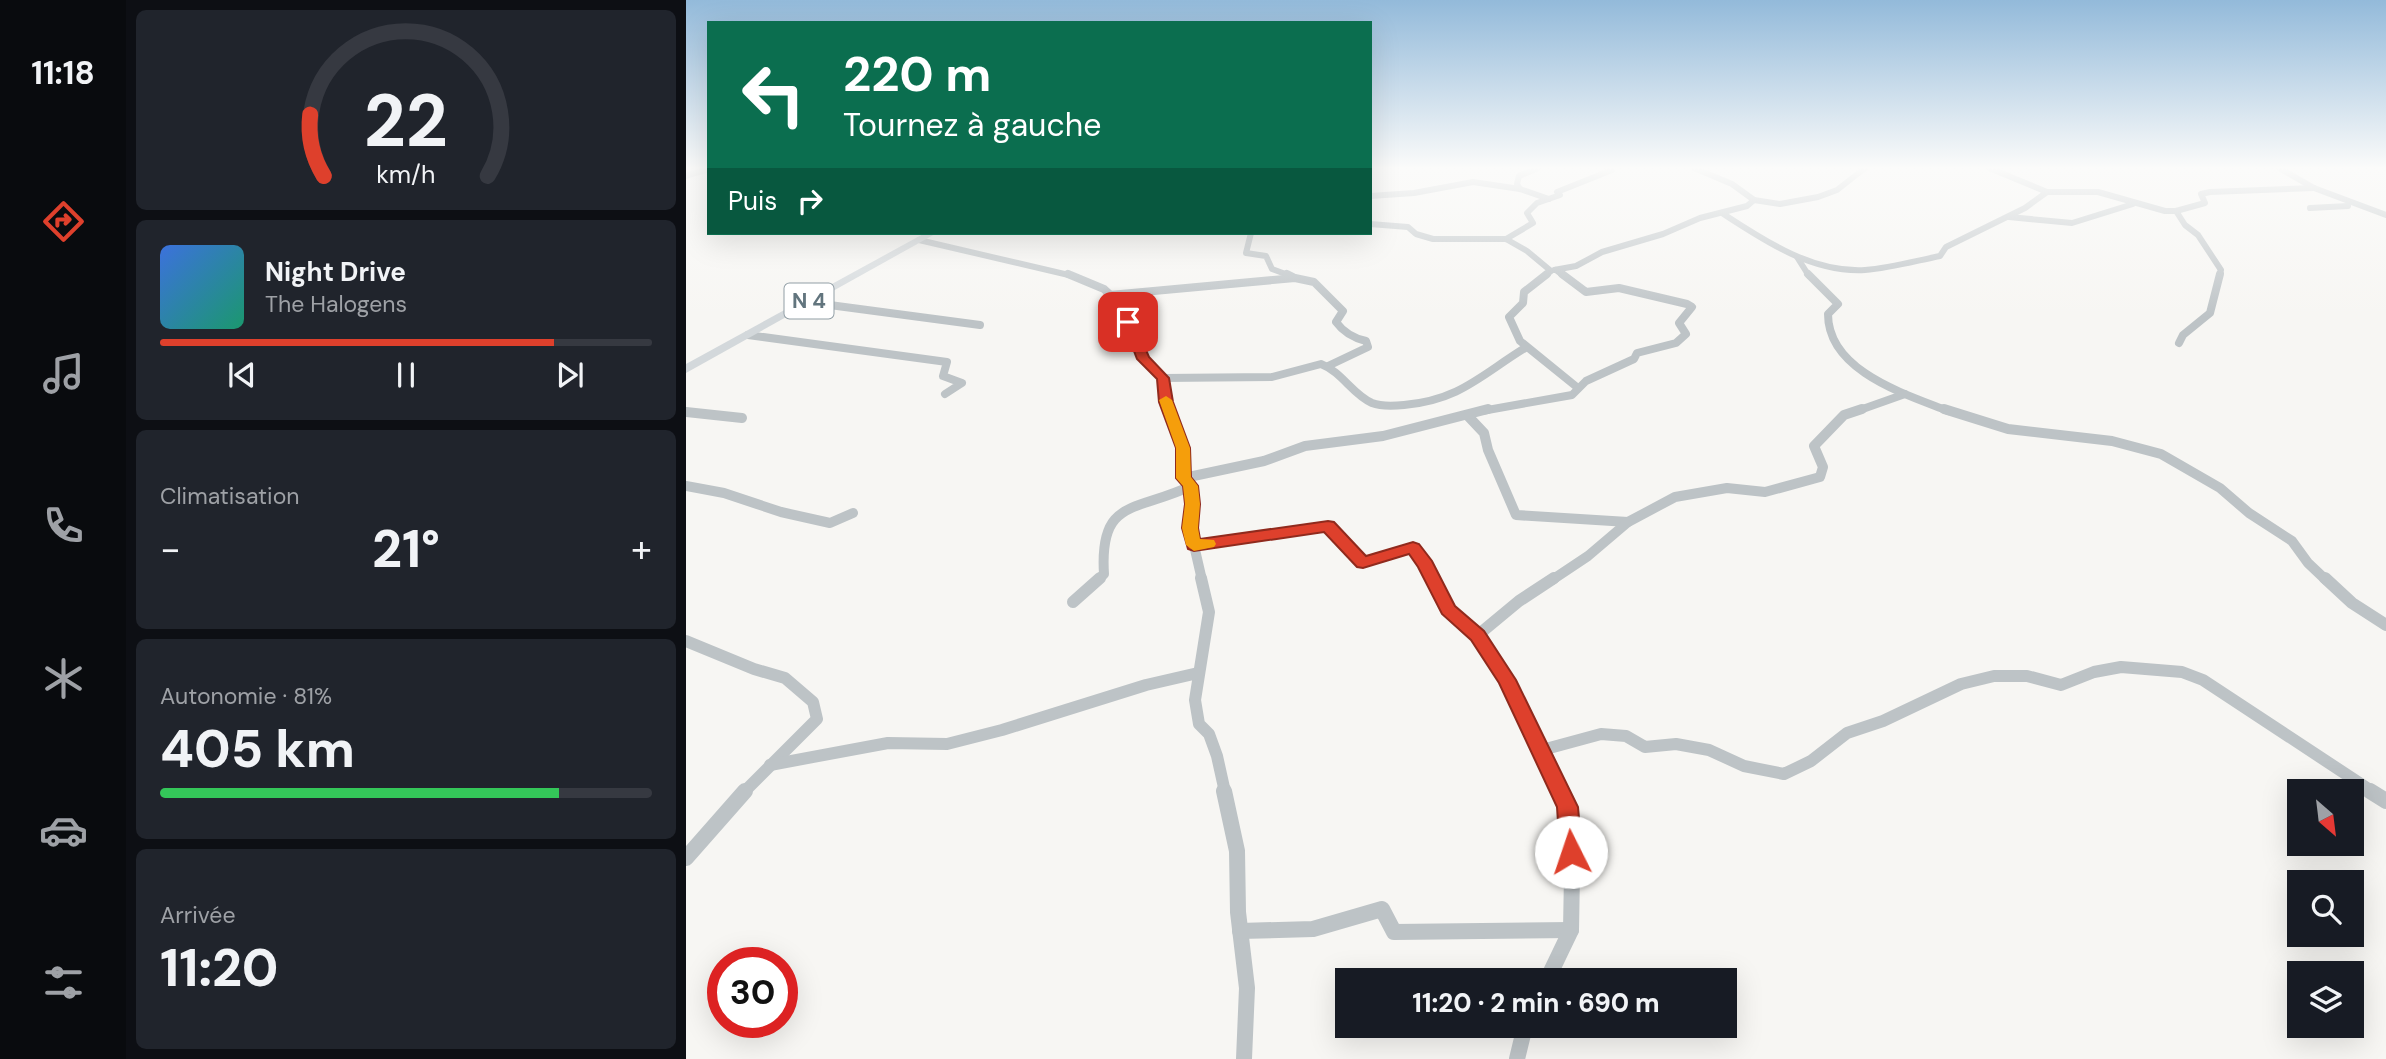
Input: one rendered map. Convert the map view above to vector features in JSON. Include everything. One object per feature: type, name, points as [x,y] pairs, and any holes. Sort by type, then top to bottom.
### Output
[{"type":"main road","name":"N 4","points":[[686,369],[928,235]]},
{"type":"street","points":[[1506,239],[1533,223],[1530,217]]},
{"type":"street","points":[[1578,388],[1566,372],[1525,348],[1512,331],[1510,317],[1523,303],[1524,292],[1553,271],[1576,266],[1614,248],[1708,217]]},
{"type":"street","points":[[1729,217],[1797,257],[1856,271],[1940,256],[1947,247],[2005,217]]},
{"type":"street","points":[[2011,217],[2072,223],[2090,217]]},
{"type":"street","points":[[2179,343],[2183,335],[2210,313],[2221,270],[2199,235],[2185,225],[2180,217]]},
{"type":"street","points":[[1073,601],[1104,574],[1102,540],[1108,523],[1125,509],[1171,497],[1187,482],[1305,446],[1383,436],[1492,408],[1572,395],[1578,388],[1610,368],[1634,359],[1637,353],[1676,343],[1686,334],[1679,323],[1692,307],[1619,288],[1586,292],[1506,239],[1433,239],[1416,234],[1408,227],[1372,224]]},
{"type":"street","points":[[1251,235],[1247,253],[1266,256],[1267,265],[1272,271],[1314,282],[1328,293],[1343,311],[1336,322],[1343,331],[1350,338],[1366,341],[1368,347],[1359,354],[1334,359],[1328,366]]},
{"type":"street","points":[[919,240],[1070,275],[1104,289],[1118,302],[1144,359],[1163,378],[1166,402],[1183,448],[1193,504],[1190,528],[1209,612],[1195,700],[1199,724],[1209,734],[1217,756],[1237,850],[1240,931],[1247,988],[1244,1059]]},
{"type":"street","points":[[1797,257],[1811,279],[1838,304],[1828,314],[1828,323],[1840,351],[1866,373],[1905,394],[2008,429],[2112,441],[2161,454],[2220,488],[2249,513],[2292,541],[2308,563],[2353,603],[2386,625]]},
{"type":"street","points":[[1110,295],[1295,278]]},
{"type":"street","points":[[807,302],[980,325]]},
{"type":"street","points":[[748,335],[947,362],[943,376],[962,383],[944,394]]},
{"type":"street","points":[[1163,378],[1272,377],[1321,364],[1328,366],[1374,405],[1402,406],[1455,394],[1525,348]]},
{"type":"street","points":[[1478,635],[1519,601],[1588,556],[1628,522],[1675,497],[1727,488],[1765,492],[1820,477],[1823,467],[1814,446],[1825,433],[1844,415],[1905,394]]},
{"type":"street","points":[[686,412],[742,418]]},
{"type":"street","points":[[1467,415],[1484,433],[1488,450],[1516,515],[1628,522]]},
{"type":"street","points":[[686,486],[724,493],[781,512],[830,523],[853,513]]},
{"type":"street","points":[[1194,545],[1328,526],[1363,563],[1413,547],[1426,565],[1448,610],[1478,635],[1507,680],[1567,807],[1572,874],[1571,930],[1553,968]]},
{"type":"street","points":[[686,641],[754,669],[785,678],[813,702],[817,719],[770,765],[686,858]]},
{"type":"street","points":[[1542,750],[1601,734],[1626,736],[1645,747],[1676,744],[1709,750],[1745,766],[1784,774],[1811,761],[1847,733],[1883,721],[1961,684],[1994,676],[2027,676],[2061,685],[2094,672],[2120,667],[2182,672],[2203,680],[2386,802]]},
{"type":"street","points":[[770,765],[888,743],[947,744],[1002,730],[1146,685],[1198,673]]},
{"type":"street","points":[[1240,931],[1313,929],[1382,909],[1394,932],[1571,930]]},
{"type":"street","points":[[1517,1059],[1522,1038]]},
{"type":"slow traffic","points":[[1166,400],[1183,448],[1184,478],[1191,486],[1193,504],[1190,528],[1194,545],[1208,544]]},
{"type":"route","points":[[1128,322],[1144,359],[1163,378],[1166,402],[1183,448],[1184,478],[1191,486],[1193,504],[1190,528],[1194,545],[1328,526],[1363,563],[1413,547],[1426,565],[1448,610],[1478,635],[1507,680],[1567,807],[1571,852]]}]
